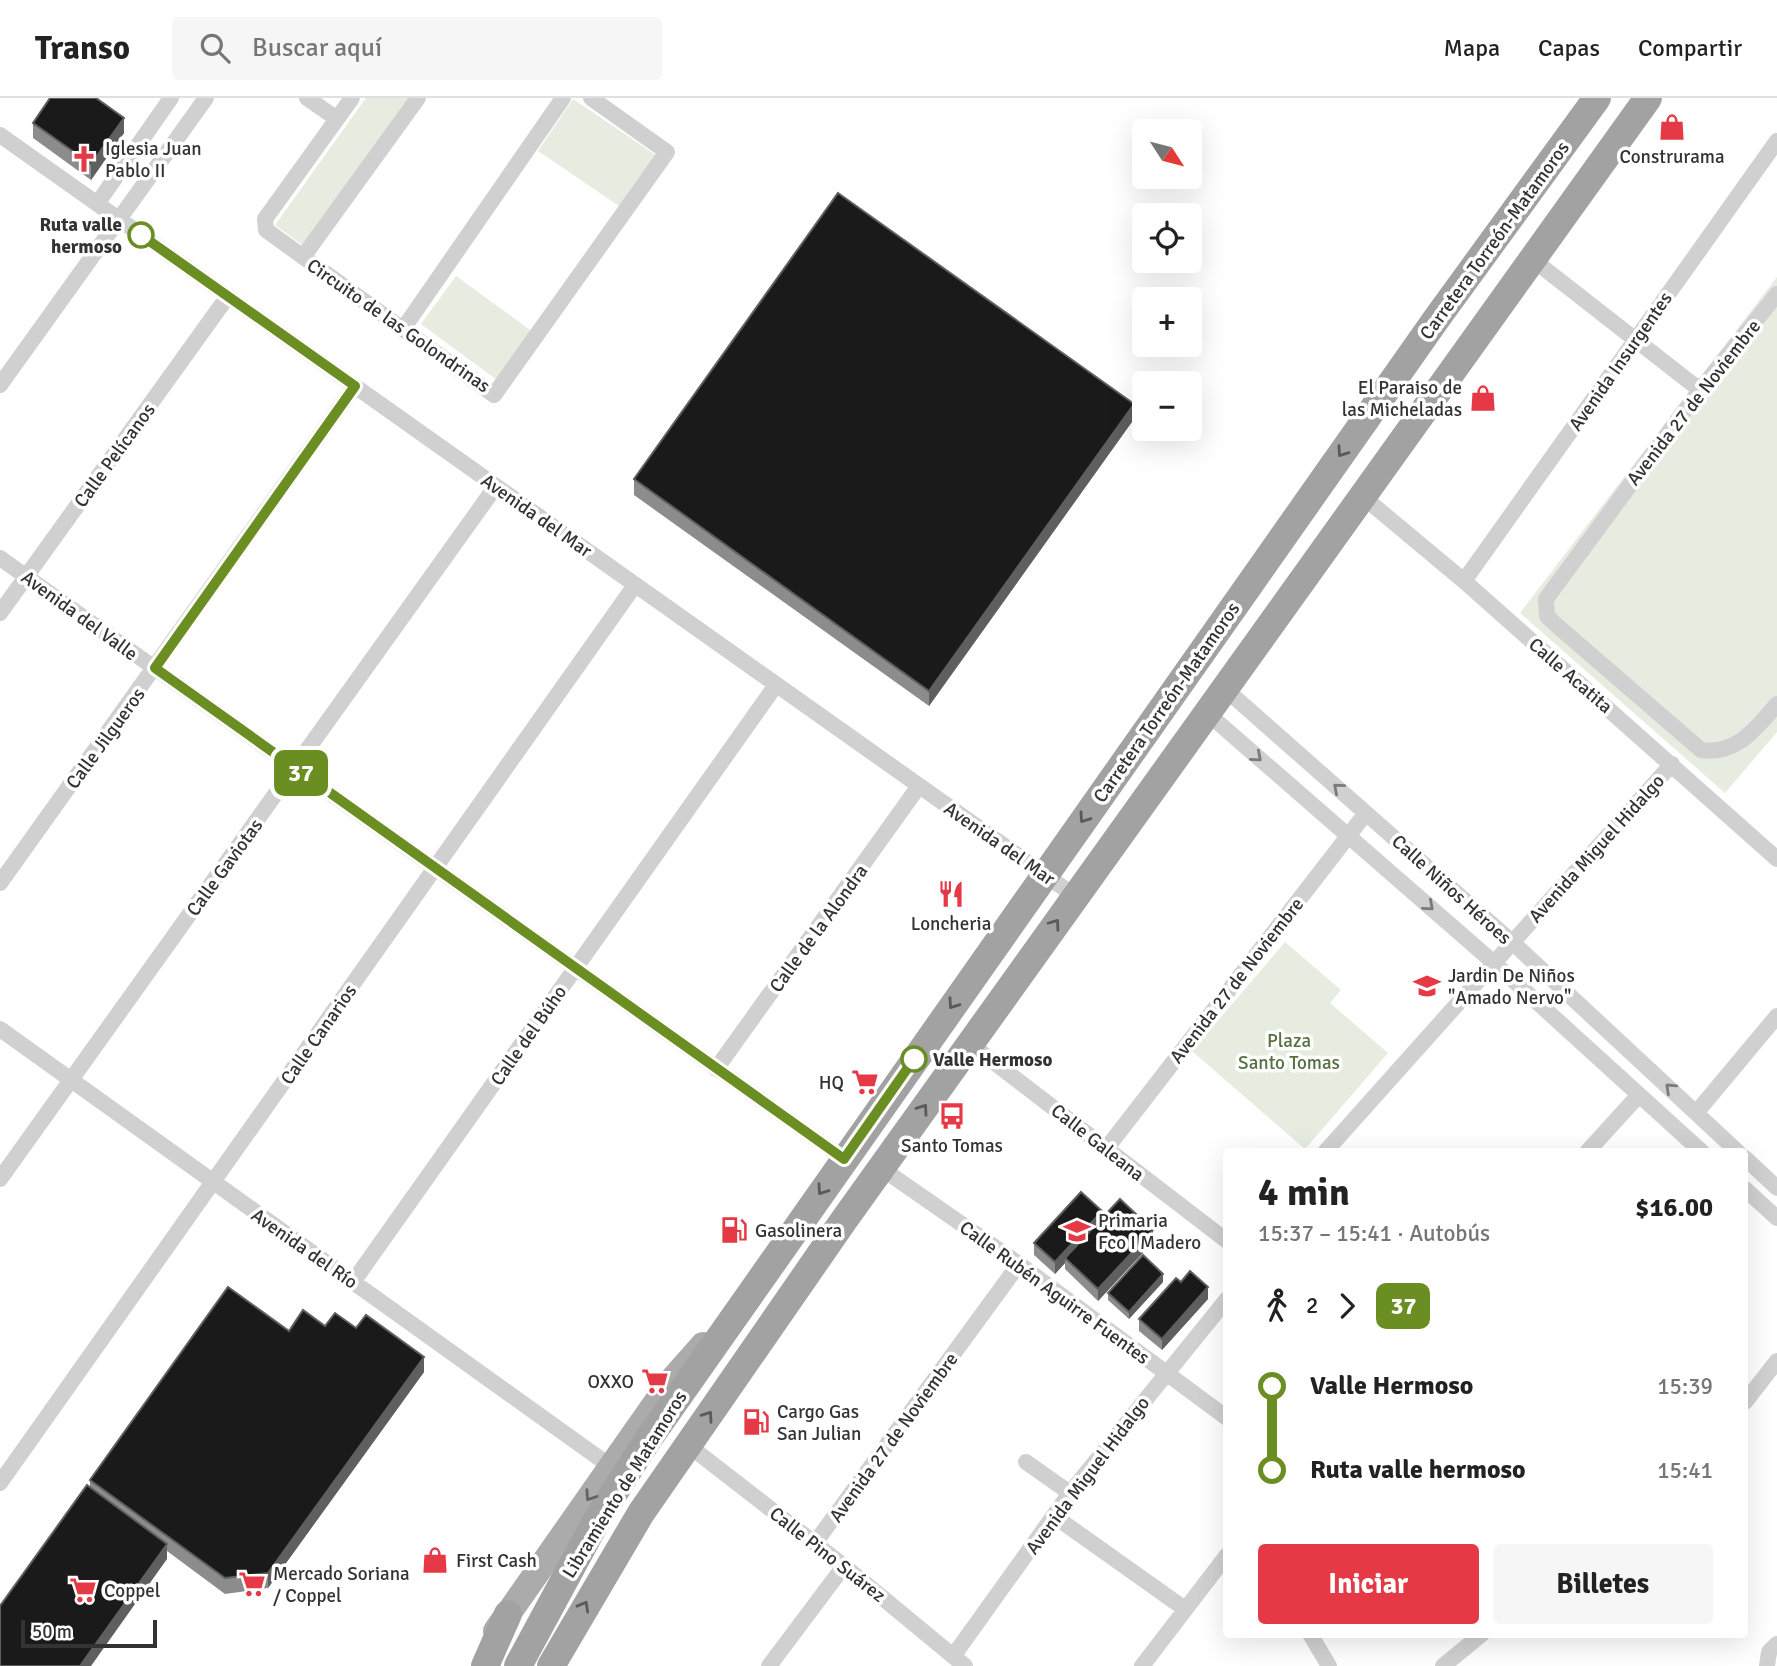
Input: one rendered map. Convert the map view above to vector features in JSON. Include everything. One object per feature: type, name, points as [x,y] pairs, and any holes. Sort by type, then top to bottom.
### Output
[{"type":"highway","name":"Carretera Torreón-Matamoros","points":[[738,1308],[1421,340],[1597,98]]},
{"type":"highway","points":[[551,1666],[641,1513],[881,1168],[1223,687],[1648,98]]},
{"type":"highway","name":"Libramiento de Matamoros","points":[[518,1666],[598,1518],[738,1308]]},
{"type":"highway","points":[[485,1666],[508,1614]]},
{"type":"main road","points":[[472,1666],[671,1380],[738,1308]]},
{"type":"street","points":[[97,204],[171,98]]},
{"type":"street","points":[[0,385],[206,98]]},
{"type":"street","points":[[307,98],[337,119]]},
{"type":"street","name":"Circuito de las Golondrinas","points":[[351,98],[265,219],[266,230],[494,395],[667,152],[591,98]]},
{"type":"street","points":[[303,257],[418,98]]},
{"type":"street","points":[[403,329],[563,98]]},
{"type":"street","name":"Avenida Insurgentes","points":[[1464,582],[1777,141]]},
{"type":"street","name":"Avenida del Mar","points":[[2,142],[119,219],[1075,896]]},
{"type":"street","points":[[1532,259],[1700,390]]},
{"type":"street","name":"Avenida 27 de Noviembre","points":[[1777,294],[1700,390],[1546,599],[1547,616],[1701,750],[1717,752],[1736,745],[1754,732],[1777,704]]},
{"type":"street","name":"Calle Pelícanos","points":[[0,613],[228,296]]},
{"type":"street","name":"Calle Jilgueros","points":[[0,883],[355,386]]},
{"type":"street","name":"Calle Gaviotas","points":[[0,1179],[496,486]]},
{"type":"street","name":"Calle Acatita","points":[[1361,495],[1464,582],[1777,859]]},
{"type":"street","name":"Avenida del Valle","points":[[0,558],[844,1159]]},
{"type":"street","name":"Calle Canarios","points":[[0,1483],[635,585]]},
{"type":"street","name":"Calle del Búho","points":[[353,1282],[776,685]]},
{"type":"street","name":"Calle Niños Héroes","points":[[1223,687],[1512,942],[1732,1148]]},
{"type":"street","name":"Calle Niños Héroes","points":[[1206,712],[1493,962],[1637,1096],[1697,1148]]},
{"type":"street","name":"Avenida Miguel Hidalgo","points":[[1330,1148],[1672,764]]},
{"type":"street","name":"Calle de la Alondra","points":[[716,1069],[919,786]]},
{"type":"street","name":"Avenida 27 de Noviembre","points":[[1106,1149],[1366,813]]},
{"type":"street","points":[[1696,1113],[1777,1016]]},
{"type":"street","name":"Avenida del Río","points":[[0,1029],[610,1466]]},
{"type":"street","name":"Calle Galeana","points":[[969,1043],[1223,1238]]},
{"type":"street","points":[[1591,1148],[1637,1096]]},
{"type":"street","name":"Calle Niños Héroes","points":[[1748,1163],[1777,1188]]},
{"type":"street","name":"Calle Rubén Aguirre Fuentes","points":[[881,1168],[1019,1264],[1223,1415]]},
{"type":"street","points":[[1748,1192],[1777,1218]]},
{"type":"street","name":"Avenida 27 de Noviembre","points":[[815,1543],[1019,1264]]},
{"type":"street","name":"Avenida Miguel Hidalgo","points":[[959,1661],[1070,1493],[1223,1304]]},
{"type":"street","points":[[1748,1398],[1777,1362]]},
{"type":"street","name":"Calle Pino Suárez","points":[[688,1445],[844,1566],[959,1661]]},
{"type":"street","points":[[1026,1462],[1070,1493]]},
{"type":"street","points":[[1054,1516],[1185,1609]]},
{"type":"street","points":[[1142,1666],[1223,1560]]},
{"type":"street","points":[[769,1666],[844,1566]]},
{"type":"street","points":[[1312,1638],[1329,1666]]},
{"type":"street","points":[[1445,1665],[1477,1638]]},
{"type":"street","points":[[1767,1666],[1769,1652],[1777,1644]]},
{"type":"green space","points":[[366,98],[408,98],[304,246],[275,225]]},
{"type":"green space","points":[[573,99],[657,156],[622,208],[538,151]]},
{"type":"green space","points":[[456,276],[533,332],[497,380],[421,324]]},
{"type":"green space","points":[[1777,277],[1777,732],[1725,793],[1520,613]]},
{"type":"green space","name":"Plaza Santo Tomas","points":[[1285,942],[1341,990],[1330,1003],[1388,1053],[1304,1148],[1192,1051]]},
{"type":"building","name":"Iglesia Juan Pablo II","points":[[50,98],[96,98],[124,118],[91,164],[33,123]]},
{"type":"building","points":[[838,193],[1132,403],[1132,407],[929,691],[634,479]]},
{"type":"building","points":[[1081,1192],[1102,1211],[1055,1262],[1034,1243]]},
{"type":"building","points":[[1120,1199],[1153,1230],[1098,1289],[1065,1258]]},
{"type":"building","points":[[1143,1255],[1163,1274],[1129,1312],[1108,1293]]},
{"type":"building","points":[[1190,1271],[1208,1287],[1162,1339],[1139,1319],[1176,1278],[1181,1282]]},
{"type":"building","points":[[228,1287],[289,1331],[303,1310],[325,1326],[335,1313],[356,1328],[366,1315],[424,1357],[268,1573],[225,1578],[90,1480]]},
{"type":"building","name":"Coppel","points":[[87,1485],[167,1544],[80,1666],[0,1666],[0,1606]]},
{"type":"bus line","name":"37","points":[[141,235],[355,386],[155,668],[844,1159],[914,1059]]},
{"type":"place","name":"Construrama","points":[[1672,127]]},
{"type":"place","name":"Iglesia Juan Pablo II","points":[[84,159]]},
{"type":"place","name":"Ruta valle hermoso","points":[[141,235]]},
{"type":"place","name":"El Paraiso de las Micheladas","points":[[1483,398]]},
{"type":"place","name":"Loncheria","points":[[951,894]]},
{"type":"place","name":"Jardin De Niños \"Amado Nervo\"","points":[[1427,986]]},
{"type":"place","name":"Valle Hermoso","points":[[914,1059]]},
{"type":"place","name":"HQ","points":[[865,1082]]},
{"type":"place","name":"Santo Tomas","points":[[952,1116]]},
{"type":"place","name":"Gasolinera","points":[[734,1230]]},
{"type":"place","name":"Primaria Fco I Madero","points":[[1077,1231]]},
{"type":"place","name":"OXXO","points":[[655,1381]]},
{"type":"place","name":"Cargo Gas San Julian","points":[[756,1422]]},
{"type":"place","name":"First Cash","points":[[435,1560]]},
{"type":"place","name":"Mercado Soriana / Coppel","points":[[252,1584]]},
{"type":"place","name":"Coppel","points":[[83,1590]]}]
